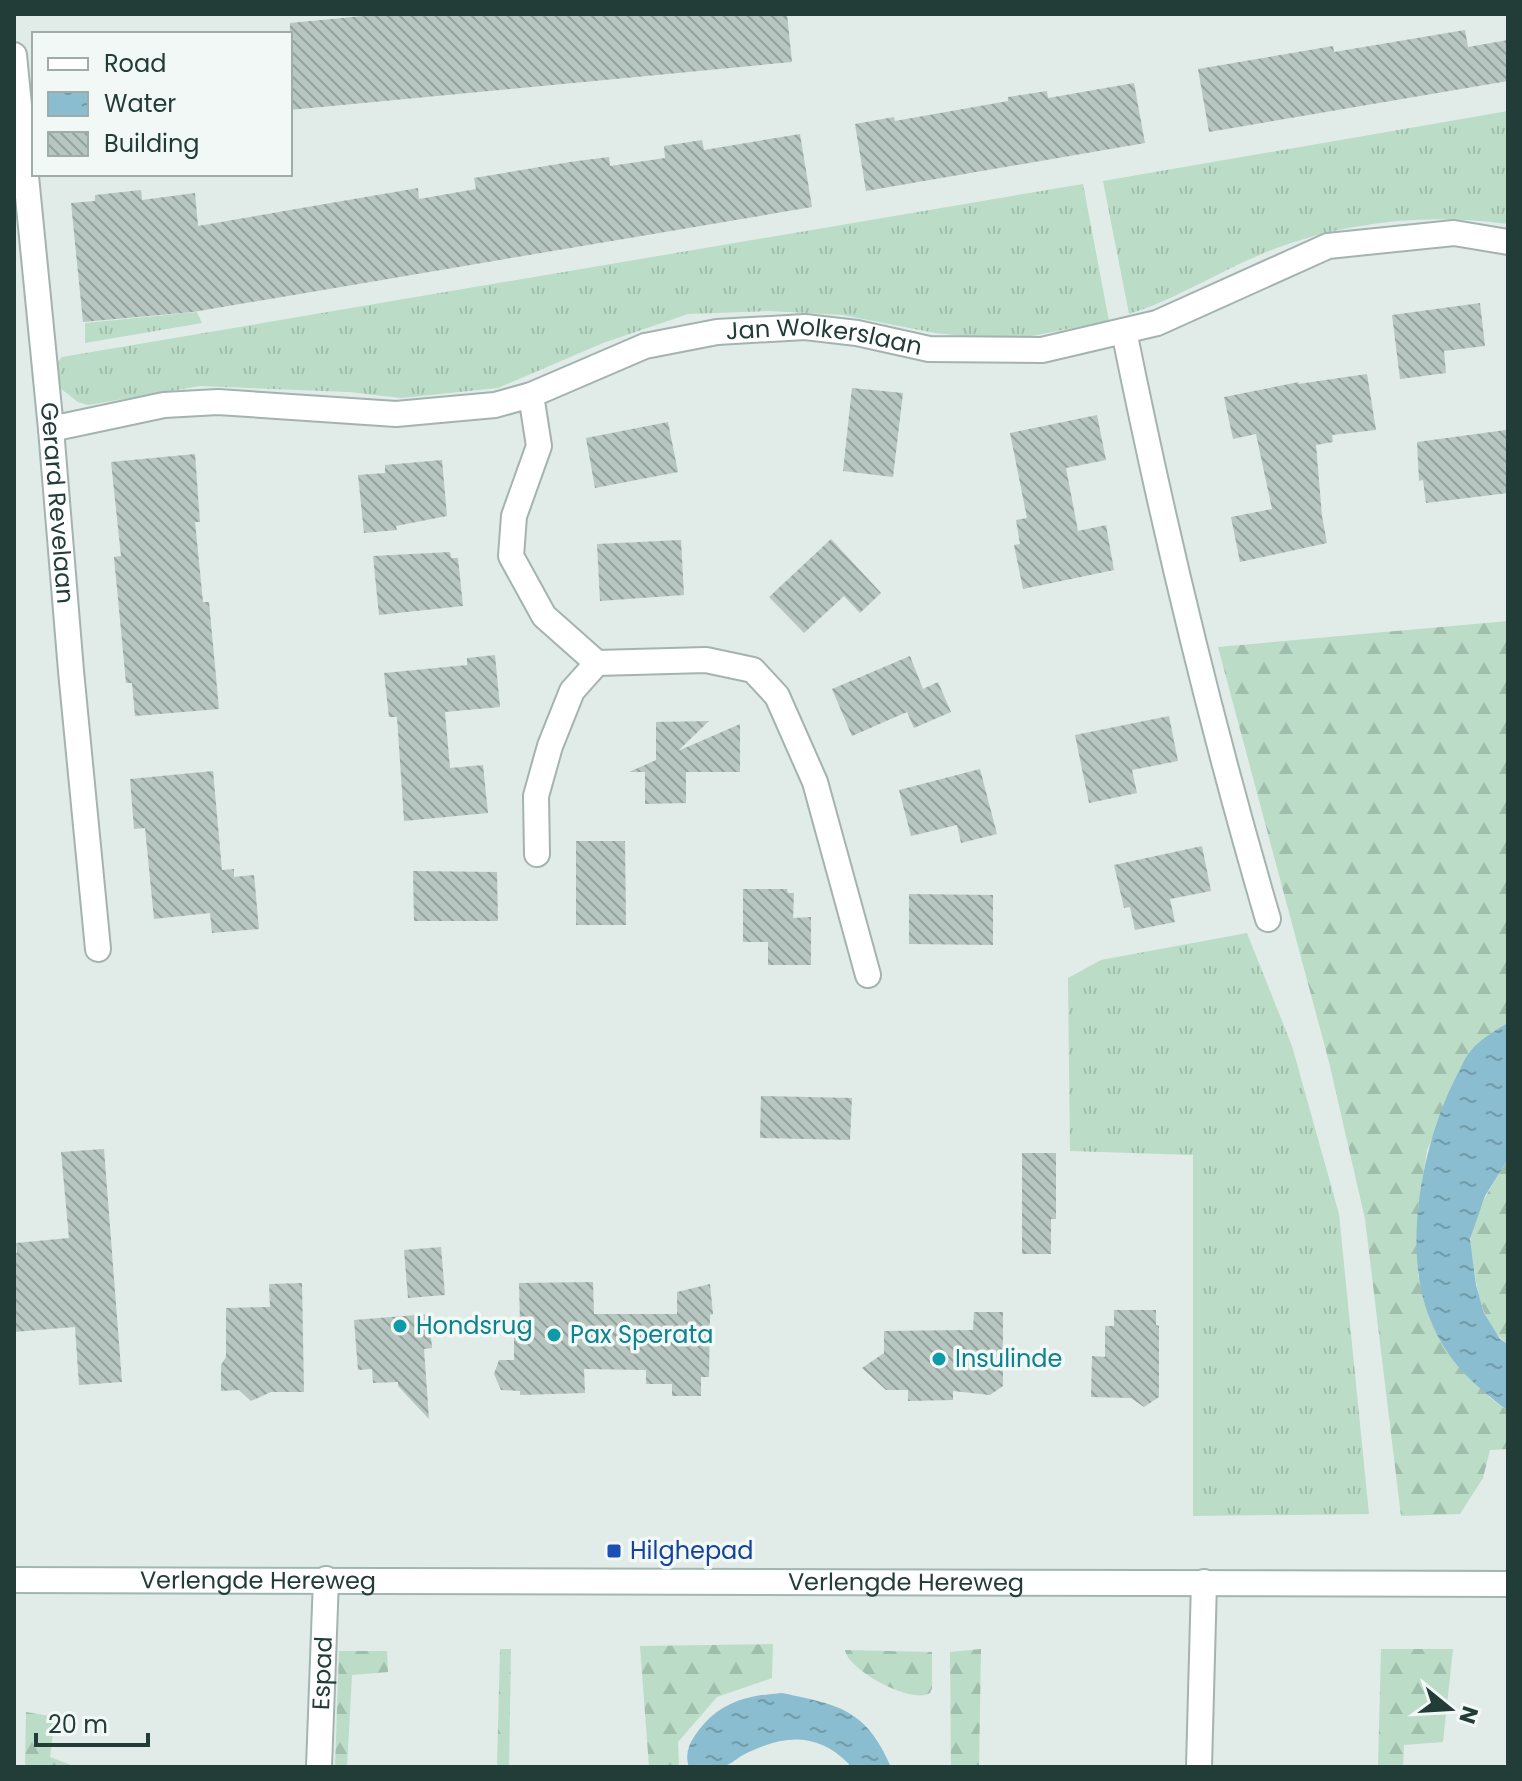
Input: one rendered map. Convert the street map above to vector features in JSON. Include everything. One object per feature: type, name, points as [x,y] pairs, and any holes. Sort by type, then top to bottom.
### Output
[{"type":"street","name":"Gerard Revelaan","points":[[14,55],[98,949]]},
{"type":"street","name":"Jan Wolkerslaan","points":[[51,429],[164,405],[218,402],[396,414],[495,405],[531,395],[645,346],[717,332],[805,327],[857,333],[929,349],[1042,350],[1157,323],[1328,246],[1454,233],[1508,242]]},
{"type":"street","points":[[1124,331],[1191,631],[1232,796],[1268,919]]},
{"type":"street","points":[[531,395],[539,446],[514,516],[511,556],[544,616],[597,663],[706,660],[753,670],[777,696],[815,782],[868,975]]},
{"type":"street","points":[[537,854],[536,796],[550,746],[572,691],[597,663]]},
{"type":"street","name":"Espad","points":[[319,1767],[326,1579]]},
{"type":"street","name":"Verlengde Hereweg","points":[[14,1580],[1508,1584]]},
{"type":"street","points":[[1199,1767],[1204,1582]]},
{"type":"green space","points":[[1508,111],[1508,224],[1419,220],[1331,232],[1274,249],[1129,314],[1103,181]]},
{"type":"green space","points":[[1083,184],[1109,321],[1032,336],[973,337],[843,315],[769,311],[688,314],[603,343],[498,388],[401,398],[349,392],[200,386],[88,405],[78,402],[60,388],[56,364],[62,357]]},
{"type":"green space","points":[[197,312],[202,323],[85,343],[85,323]]},
{"type":"green space","points":[[1508,621],[1508,1023],[1469,1052],[1427,1150],[1418,1209],[1418,1276],[1489,1397],[1508,1411],[1508,1449],[1490,1450],[1483,1478],[1460,1514],[1401,1516],[1365,1219],[1329,1062],[1218,647]]},
{"type":"green space","points":[[1247,933],[1292,1046],[1339,1214],[1369,1514],[1193,1516],[1193,1155],[1070,1151],[1068,978],[1101,960]]},
{"type":"green space","points":[[1508,1159],[1508,1344],[1492,1327],[1482,1307],[1470,1243],[1481,1206]]},
{"type":"green space","points":[[773,1644],[772,1678],[717,1697],[678,1742],[679,1767],[649,1767],[640,1646]]},
{"type":"green space","points":[[500,1649],[511,1649],[509,1767],[497,1767]]},
{"type":"green space","points":[[981,1649],[979,1767],[951,1767],[950,1652]]},
{"type":"green space","points":[[1381,1649],[1453,1649],[1443,1742],[1404,1745],[1403,1767],[1378,1767]]},
{"type":"green space","points":[[845,1650],[932,1652],[930,1693],[910,1694],[882,1684],[857,1667]]},
{"type":"green space","points":[[339,1651],[387,1651],[388,1672],[352,1675],[347,1767],[335,1767]]},
{"type":"green space","points":[[26,1712],[55,1717],[50,1757],[76,1767],[25,1767]]},
{"type":"water","points":[[1508,1023],[1508,1159],[1485,1196],[1470,1239],[1476,1285],[1484,1313],[1500,1339],[1508,1344],[1508,1411],[1462,1371],[1437,1334],[1421,1291],[1417,1228],[1426,1162],[1445,1101],[1469,1053],[1487,1036]]},
{"type":"water","points":[[782,1693],[835,1706],[861,1721],[891,1767],[848,1767],[849,1764],[837,1753],[824,1746],[812,1741],[785,1740],[758,1748],[724,1766],[689,1767],[687,1755],[690,1744],[712,1716],[743,1699]]},
{"type":"building","points":[[383,14],[787,14],[792,62],[292,110],[290,23]]},
{"type":"building","points":[[1465,30],[1468,47],[1508,40],[1508,81],[1209,132],[1198,69],[1333,46],[1334,52]]},
{"type":"building","points":[[1134,83],[1145,143],[866,191],[855,124],[894,117],[895,121],[1047,91],[1048,98]]},
{"type":"building","points":[[800,134],[812,207],[193,312],[83,322],[71,203],[95,201],[95,195],[141,190],[142,200],[195,193],[198,226],[418,188],[419,199],[476,189],[474,178],[570,162],[609,157],[610,166],[665,158],[664,146],[702,140],[704,150]]},
{"type":"building","points":[[1480,303],[1485,346],[1444,351],[1446,373],[1400,379],[1392,315]]},
{"type":"building","points":[[1367,374],[1376,430],[1332,435],[1333,442],[1316,445],[1327,543],[1240,562],[1231,517],[1272,509],[1256,434],[1233,439],[1224,397],[1299,382]]},
{"type":"building","points":[[852,388],[903,393],[893,477],[843,471]]},
{"type":"building","points":[[1097,415],[1106,460],[1066,468],[1078,531],[1106,525],[1114,570],[1023,589],[1014,545],[1020,544],[1016,520],[1027,518],[1010,433]]},
{"type":"building","points":[[668,422],[678,472],[595,488],[586,438]]},
{"type":"building","points":[[1506,430],[1508,493],[1426,503],[1423,480],[1419,481],[1417,442]]},
{"type":"building","points":[[195,454],[200,522],[195,522],[203,602],[209,602],[219,709],[135,716],[132,683],[126,683],[114,557],[121,556],[111,462]]},
{"type":"building","points":[[442,460],[447,516],[396,526],[397,530],[364,533],[358,475],[385,473],[385,465]]},
{"type":"building","points":[[831,539],[881,593],[860,613],[844,596],[804,633],[769,597]]},
{"type":"building","points":[[681,540],[684,595],[600,601],[597,544]]},
{"type":"building","points":[[450,552],[451,558],[458,558],[463,606],[379,615],[373,556]]},
{"type":"building","points":[[495,655],[500,707],[445,712],[450,768],[483,765],[488,813],[404,821],[397,717],[389,717],[384,673],[467,665],[467,658]]},
{"type":"building","points":[[910,656],[923,689],[938,682],[951,712],[914,728],[907,712],[852,736],[832,689]]},
{"type":"building","points":[[1169,716],[1178,761],[1132,770],[1137,793],[1089,803],[1075,735]]},
{"type":"building","points":[[709,721],[678,751],[740,724],[740,772],[686,772],[686,803],[645,804],[645,772],[629,772],[656,760],[656,722]]},
{"type":"building","points":[[980,769],[997,834],[961,843],[957,825],[911,836],[899,790]]},
{"type":"building","points":[[213,771],[222,870],[234,869],[234,877],[254,875],[259,929],[212,933],[210,913],[154,919],[145,828],[134,829],[130,779]]},
{"type":"building","points":[[576,841],[625,841],[626,925],[576,925]]},
{"type":"building","points":[[1202,846],[1211,891],[1170,899],[1175,922],[1135,930],[1130,907],[1124,908],[1114,865]]},
{"type":"building","points":[[413,871],[497,872],[498,921],[414,921]]},
{"type":"building","points":[[743,889],[787,889],[788,893],[794,893],[793,918],[811,917],[811,965],[768,965],[768,942],[743,942]]},
{"type":"building","points":[[909,894],[993,895],[993,945],[909,944]]},
{"type":"building","points":[[761,1096],[852,1098],[850,1140],[760,1138]]},
{"type":"building","points":[[104,1149],[122,1382],[79,1385],[75,1327],[14,1332],[14,1253],[17,1253],[16,1243],[69,1238],[61,1152]]},
{"type":"building","points":[[1022,1153],[1056,1153],[1056,1219],[1051,1219],[1051,1254],[1022,1254]]},
{"type":"building","points":[[441,1247],[445,1295],[408,1298],[404,1250]]},
{"type":"building","points":[[593,1282],[594,1314],[677,1314],[677,1292],[710,1284],[713,1314],[710,1315],[709,1377],[701,1377],[701,1396],[672,1396],[672,1384],[646,1384],[646,1370],[584,1369],[585,1393],[520,1395],[520,1391],[501,1390],[494,1374],[499,1360],[514,1360],[514,1324],[520,1324],[519,1283]]},
{"type":"building","points":[[302,1283],[304,1392],[271,1392],[251,1401],[239,1390],[221,1391],[221,1365],[226,1357],[226,1308],[270,1307],[269,1284]]},
{"type":"building","points":[[1114,1310],[1156,1310],[1156,1325],[1159,1326],[1159,1397],[1144,1407],[1131,1398],[1091,1397],[1092,1356],[1105,1357],[1105,1326],[1114,1326]]},
{"type":"building","name":"Insulinde","points":[[974,1312],[1003,1312],[1003,1386],[990,1395],[953,1391],[953,1400],[908,1401],[908,1390],[886,1390],[862,1368],[884,1353],[884,1331],[973,1330]]},
{"type":"building","name":"Hondsrug","points":[[429,1314],[432,1348],[424,1349],[429,1419],[398,1386],[398,1382],[373,1383],[372,1369],[358,1370],[354,1320]]},
{"type":"place","name":"Hondsrug","points":[[400,1326]]},
{"type":"place","name":"Pax Sperata","points":[[554,1335]]},
{"type":"place","name":"Insulinde","points":[[939,1359]]},
{"type":"place","name":"Hilghepad","points":[[614,1551]]}]
